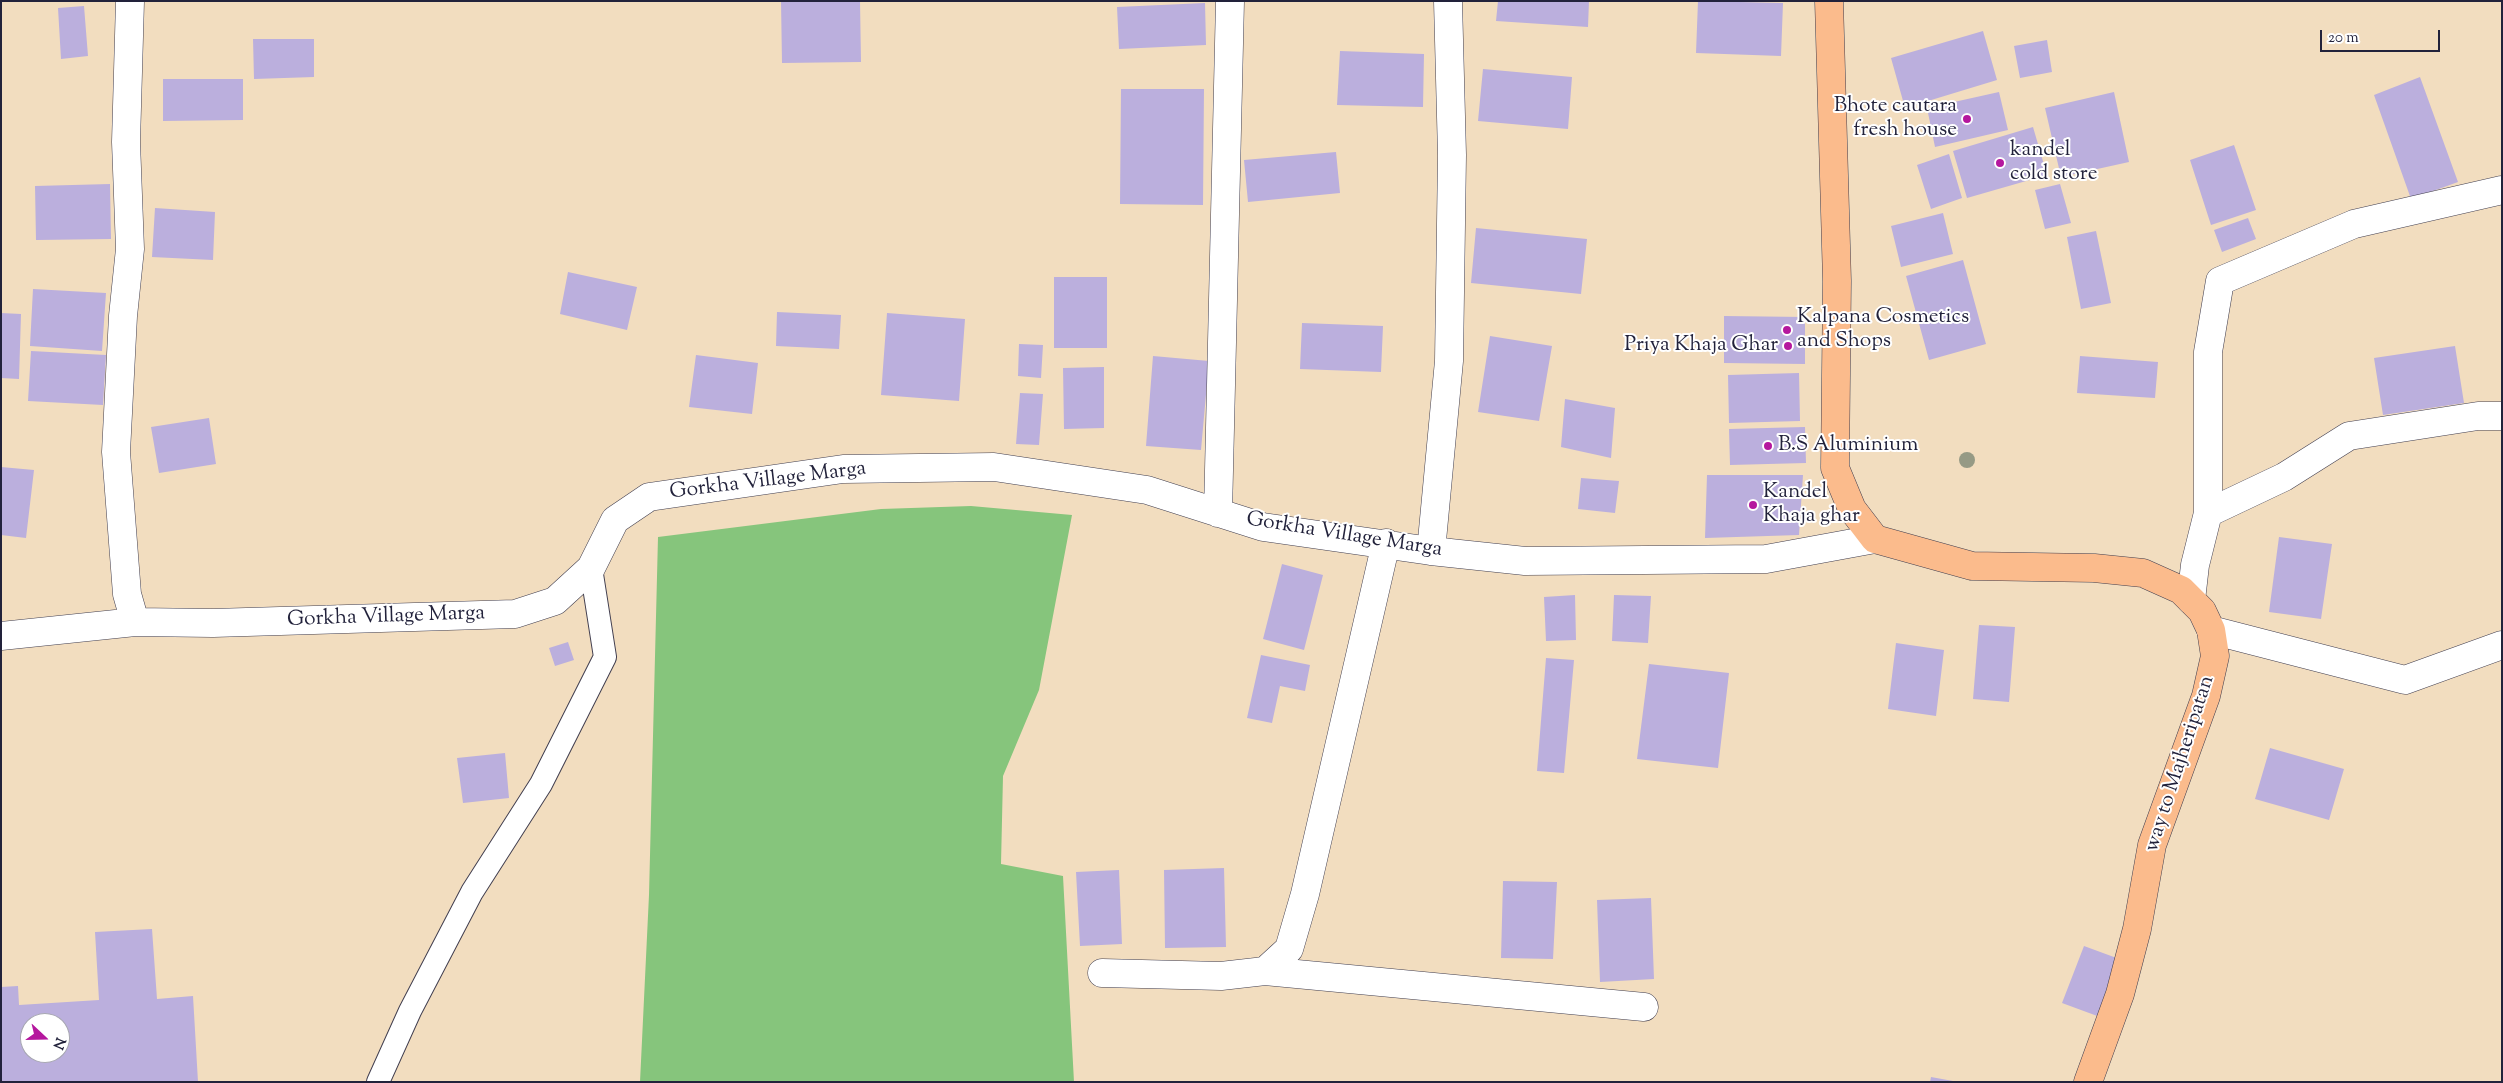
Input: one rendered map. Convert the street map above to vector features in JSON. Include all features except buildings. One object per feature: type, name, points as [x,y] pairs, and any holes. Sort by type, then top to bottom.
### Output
[{"type":"main road","points":[[1829,1],[1837,281],[1835,468],[1852,509],[1875,539]]},
{"type":"main road","name":"way to Majheripatan","points":[[1875,539],[1972,566],[2094,568],[2143,573],[2181,590],[2202,611],[2211,630],[2215,656],[2206,696],[2152,844],[2137,929],[2120,994],[2088,1082]]},
{"type":"street","points":[[130,1],[126,142],[130,249],[123,316],[116,452],[127,594],[135,622]]},
{"type":"street","points":[[1218,513],[1230,1]]},
{"type":"street","points":[[1431,551],[1449,361],[1452,156],[1448,1]]},
{"type":"street","points":[[2191,600],[2195,565],[2208,513],[2208,352],[2220,281],[2354,224],[2502,190]]},
{"type":"street","points":[[2208,513],[2284,477],[2349,436],[2478,416],[2502,416]]},
{"type":"street","name":"Gorkha Village Marga","points":[[1,636],[135,622],[213,623],[515,614],[554,601],[591,568],[615,520],[649,497],[843,469],[994,467],[1147,490],[1263,527],[1431,551],[1525,561],[1724,561],[1766,559],[1875,539]]},
{"type":"street","points":[[1265,971],[1288,949],[1305,894],[1386,544]]},
{"type":"street","points":[[2211,630],[2405,680],[2502,644]]},
{"type":"street","points":[[1102,973],[1221,976],[1265,971],[1644,1008]]},
{"type":"lane","points":[[378,1082],[410,1011],[472,892],[541,784],[605,656],[591,568]]},
{"type":"green space","points":[[971,506],[1072,515],[1039,690],[1003,776],[1001,864],[1063,876],[1074,1082],[640,1082],[649,895],[658,537],[881,509]]},
{"type":"place","name":"Bhote cautara fresh house","points":[[1967,119]]},
{"type":"place","name":"kandel cold store","points":[[2000,163]]},
{"type":"place","name":"Kalpana Cosmetics and Shops","points":[[1787,330]]},
{"type":"place","name":"Priya Khaja Ghar","points":[[1788,346]]},
{"type":"place","name":"B.S Aluminium","points":[[1768,446]]},
{"type":"place","name":"Kandel Khaja ghar","points":[[1753,505]]}]
